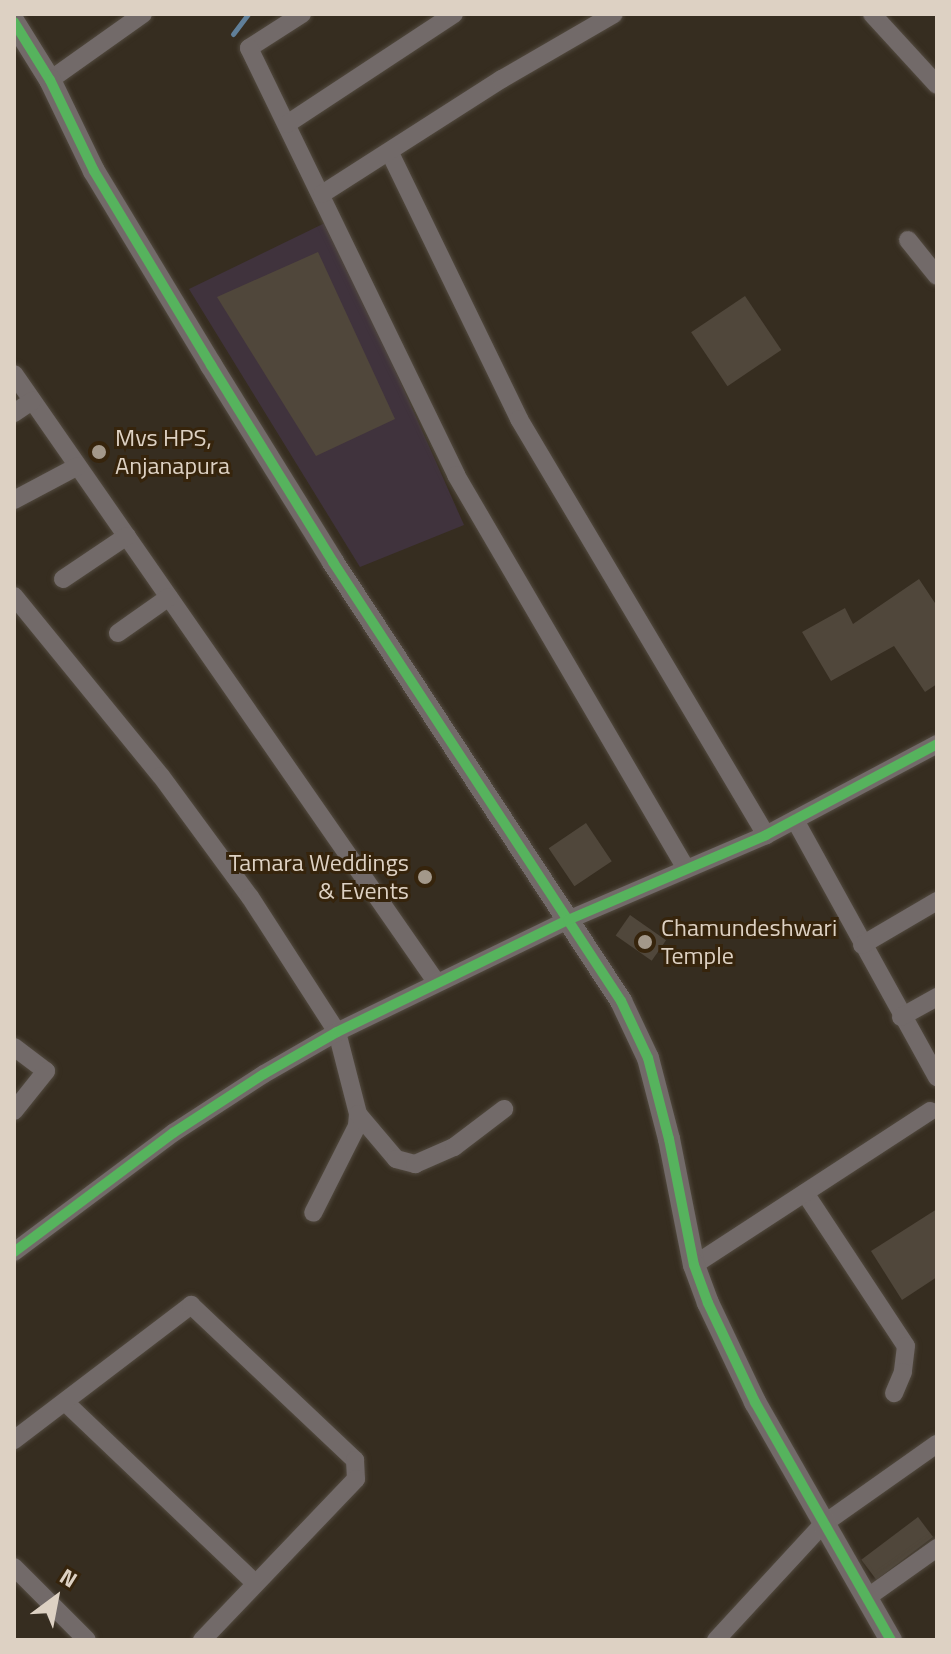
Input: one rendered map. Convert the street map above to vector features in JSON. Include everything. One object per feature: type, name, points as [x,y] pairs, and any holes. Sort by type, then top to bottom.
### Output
[{"type":"street","points":[[50,80],[143,14]]},
{"type":"street","points":[[302,14],[249,48],[456,475],[686,868]]},
{"type":"street","points":[[287,124],[454,14]]},
{"type":"street","points":[[322,194],[502,79],[614,14]]},
{"type":"street","points":[[872,14],[937,85]]},
{"type":"street","points":[[14,22],[50,80],[94,171],[333,562],[621,1001],[648,1058],[669,1139],[694,1265],[742,1376],[822,1525],[868,1597],[891,1640]]},
{"type":"street","points":[[390,153],[519,419],[766,835]]},
{"type":"street","points":[[908,240],[937,276]]},
{"type":"street","points":[[14,374],[437,983]]},
{"type":"street","points":[[14,413],[32,401]]},
{"type":"street","points":[[14,500],[78,466]]},
{"type":"street","points":[[63,579],[127,536]]},
{"type":"street","points":[[14,596],[161,776],[250,897],[337,1032],[358,1114],[357,1126],[313,1213]]},
{"type":"street","points":[[118,633],[169,597]]},
{"type":"street","points":[[14,1252],[173,1133],[337,1032],[568,920],[766,835],[937,744]]},
{"type":"street","points":[[795,820],[901,1017],[937,1077]]},
{"type":"street","points":[[862,945],[937,901]]},
{"type":"street","points":[[901,1017],[937,997]]},
{"type":"street","points":[[14,1047],[46,1071],[14,1111]]},
{"type":"street","points":[[358,1114],[396,1159],[415,1164],[454,1147],[504,1109]]},
{"type":"street","points":[[694,1265],[930,1111]]},
{"type":"street","points":[[805,1193],[906,1346],[903,1372],[894,1393]]},
{"type":"street","points":[[14,1440],[191,1305],[355,1460],[356,1479],[202,1640]]},
{"type":"street","points":[[65,1402],[255,1583]]},
{"type":"street","points":[[716,1640],[822,1525],[937,1444]]},
{"type":"street","points":[[868,1597],[937,1548]]},
{"type":"street","points":[[14,1567],[87,1640]]},
{"type":"shaded area","points":[[329,221],[464,525],[360,567],[189,289]]},
{"type":"building","points":[[318,252],[395,419],[316,456],[217,297]]},
{"type":"building","points":[[745,296],[781,350],[727,386],[691,332]]},
{"type":"building","points":[[919,579],[937,606],[937,684],[925,692],[894,646],[831,681],[802,632],[845,608],[853,624]]},
{"type":"building","points":[[586,823],[612,861],[574,886],[549,848]]},
{"type":"building","points":[[630,915],[666,940],[652,961],[616,935]]},
{"type":"building","points":[[937,1209],[937,1277],[902,1300],[871,1251]]},
{"type":"building","points":[[918,1517],[933,1537],[876,1580],[861,1560]]},
{"type":"waterway","points":[[233,34],[248,14]]},
{"type":"cycle path","points":[[14,22],[50,80],[94,171],[333,562],[621,1001],[648,1058],[669,1139],[694,1265],[708,1303],[755,1402],[891,1640]]},
{"type":"cycle path","points":[[14,1252],[173,1133],[264,1074],[337,1032],[568,920],[766,835],[937,744]]},
{"type":"place","name":"Mvs HPS, Anjanapura","points":[[99,452]]},
{"type":"place","name":"Tamara Weddings & Events","points":[[425,877]]},
{"type":"place","name":"Chamundeshwari Temple","points":[[645,942]]}]
